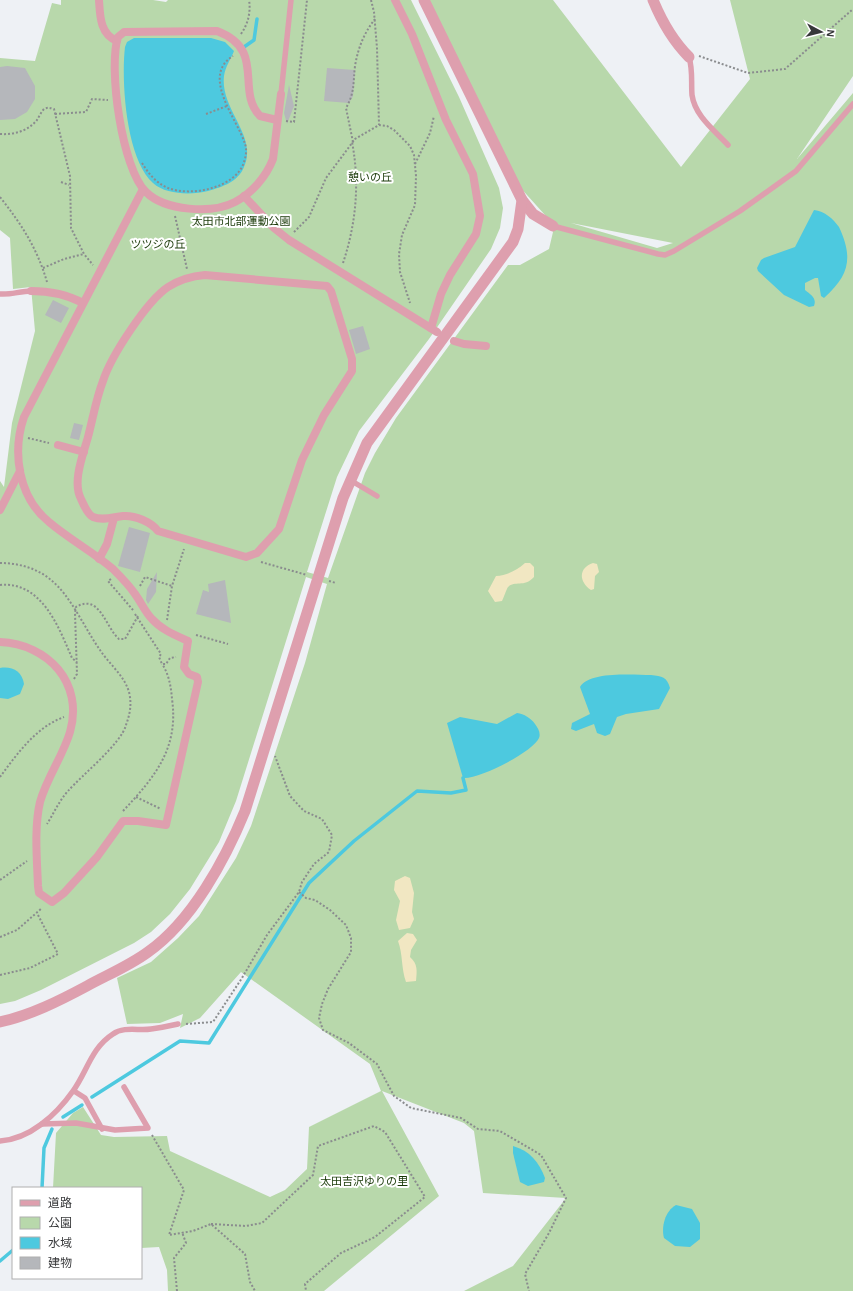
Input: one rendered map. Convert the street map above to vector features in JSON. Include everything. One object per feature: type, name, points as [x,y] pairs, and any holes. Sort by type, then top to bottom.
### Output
[{"type":"street","points":[[99,0],[101,20],[106,33],[117,42]]},
{"type":"street","points":[[244,196],[274,228],[287,239],[434,330],[441,294],[450,275],[476,234],[480,216],[473,174],[438,99],[412,34],[395,0]]},
{"type":"street","points":[[424,0],[522,200],[533,214],[553,226]]},
{"type":"street","points":[[653,0],[666,28],[679,47],[689,57]]},
{"type":"street","points":[[277,120],[260,116],[253,107],[244,51],[231,37],[217,31],[124,32],[121,34],[117,42],[117,100],[122,134],[130,160],[143,189],[157,201],[174,207],[212,207],[224,205],[235,202],[256,186],[270,168],[275,150],[277,120],[281,94]]},
{"type":"street","points":[[0,642],[14,642],[41,653],[53,662],[63,674],[72,701],[73,716],[70,731],[63,751],[44,788],[40,803],[37,854],[39,893],[52,902],[64,893],[97,857],[123,821],[138,821],[166,826],[198,682],[197,677],[186,671],[184,667],[188,641],[163,628],[152,619],[134,592],[118,574],[48,521],[39,512],[24,486],[20,471],[18,441],[24,416],[143,189]]},
{"type":"street","points":[[0,1022],[49,1006],[148,953],[182,921],[211,880],[227,853],[245,811],[350,480],[367,442],[381,421],[446,337],[513,242],[518,229],[522,200]]},
{"type":"street","points":[[206,275],[327,286],[331,291],[352,360],[352,371],[324,414],[302,460],[279,529],[256,553],[246,557],[158,531],[153,525],[133,517],[124,516],[106,519],[93,517],[88,513],[80,498],[79,474],[84,452],[103,381],[118,348],[161,293],[174,284],[189,278],[206,275]]},
{"type":"street","points":[[31,291],[50,291],[63,294],[83,303]]},
{"type":"street","points":[[454,341],[464,344],[486,346]]},
{"type":"street","points":[[58,445],[84,452]]},
{"type":"street","points":[[0,510],[20,471]]},
{"type":"street","points":[[99,559],[107,544],[114,518]]},
{"type":"lane","points":[[281,94],[291,0]]},
{"type":"lane","points":[[689,57],[693,76],[692,94],[696,111],[728,145]]},
{"type":"lane","points":[[553,226],[658,254],[665,255],[674,252],[740,210],[796,171],[853,104]]},
{"type":"lane","points":[[0,294],[11,295],[19,291],[31,291]]},
{"type":"lane","points":[[350,480],[377,496]]},
{"type":"lane","points":[[0,1141],[20,1137],[42,1124],[74,1091],[93,1054],[113,1034],[129,1029],[150,1029],[178,1024]]},
{"type":"lane","points":[[42,1124],[76,1123],[102,1129],[148,1128],[124,1087]]},
{"type":"lane","points":[[74,1091],[85,1098],[102,1129]]},
{"type":"path","points":[[236,42],[246,28],[249,14],[249,0]]},
{"type":"path","points":[[277,120],[294,122],[307,0]]},
{"type":"path","points":[[371,0],[375,20],[379,125]]},
{"type":"path","points":[[689,57],[695,54],[748,73],[785,69],[853,9]]},
{"type":"path","points":[[341,272],[350,240],[356,203],[355,157],[346,108],[353,96],[355,66],[359,48],[366,31],[375,20]]},
{"type":"path","points":[[142,162],[150,175],[157,182],[167,188],[176,190],[214,187],[232,179],[240,172],[244,163],[246,145],[227,106],[221,88],[221,72],[228,60],[244,51]]},
{"type":"path","points":[[55,114],[86,112],[92,99],[117,100]]},
{"type":"path","points":[[415,165],[430,133],[438,99]]},
{"type":"path","points":[[206,114],[227,106]]},
{"type":"path","points":[[0,134],[9,135],[26,129],[36,122],[43,110],[48,108],[54,109],[70,176],[71,228],[84,254],[95,267],[101,269]]},
{"type":"path","points":[[287,239],[309,217],[326,178],[352,142],[360,135],[379,125],[386,126],[394,130],[410,146],[414,155],[415,205],[402,236],[399,254],[400,272],[408,299],[412,306]]},
{"type":"path","points":[[60,182],[69,185]]},
{"type":"path","points":[[0,197],[26,232],[43,268],[50,291]]},
{"type":"path","points":[[174,207],[189,278]]},
{"type":"path","points":[[43,268],[64,259],[84,254]]},
{"type":"path","points":[[27,437],[58,445]]},
{"type":"path","points":[[150,639],[163,628],[167,619],[172,586],[187,540]]},
{"type":"path","points":[[246,557],[310,576]]},
{"type":"path","points":[[0,563],[23,565],[46,577],[62,592],[100,652],[118,671],[129,691],[131,705],[126,727],[116,741],[67,792],[38,839]]},
{"type":"path","points":[[118,574],[108,581],[137,618],[161,654],[159,657],[167,671],[171,690],[174,727],[169,748],[160,766],[136,798],[120,814],[123,821]]},
{"type":"path","points":[[122,598],[129,592],[134,592],[139,589],[145,577],[172,586]]},
{"type":"path","points":[[326,580],[336,583]]},
{"type":"path","points":[[0,585],[20,588],[33,594],[53,616],[72,658],[77,662]]},
{"type":"path","points":[[67,684],[74,680],[77,674],[76,607],[82,603],[94,605],[100,610],[116,636],[123,639],[125,639],[144,608]]},
{"type":"path","points":[[167,619],[171,622]]},
{"type":"path","points":[[194,635],[228,644]]},
{"type":"path","points":[[162,664],[166,664],[170,658],[185,658]]},
{"type":"path","points":[[0,777],[21,749],[36,735],[60,718],[73,716]]},
{"type":"path","points":[[178,1024],[213,1022],[242,978],[266,936],[299,892],[302,882],[314,864],[329,852],[332,835],[322,819],[304,811],[290,796],[273,751],[271,758]]},
{"type":"path","points":[[136,798],[140,801],[145,800],[156,808],[170,811]]},
{"type":"path","points":[[0,880],[37,854]]},
{"type":"path","points":[[299,892],[306,898],[315,900],[330,910],[346,925],[351,938],[351,952],[328,989],[322,1004],[319,1018],[323,1030],[349,1043],[377,1064],[394,1096],[411,1108],[461,1118],[478,1129],[500,1131],[541,1155],[566,1198],[549,1233],[525,1274],[529,1291]]},
{"type":"path","points":[[0,937],[17,930],[42,908],[52,902]]},
{"type":"path","points":[[0,975],[30,968],[58,954],[37,913]]},
{"type":"path","points":[[148,1128],[184,1190],[169,1235],[211,1224],[246,1226],[262,1224],[313,1176],[318,1146],[374,1126],[385,1132],[425,1197],[375,1237],[340,1253],[304,1284],[306,1291]]},
{"type":"path","points":[[211,1224],[245,1254],[250,1282],[254,1291]]},
{"type":"path","points":[[177,1291],[174,1258],[186,1243],[182,1232]]},
{"type":"green space","points":[[61,0],[153,0],[166,2],[168,0],[411,0],[459,97],[499,188],[503,208],[500,228],[491,249],[429,339],[359,431],[337,477],[307,572],[328,578],[365,473],[396,418],[508,265],[520,265],[549,249],[553,232],[545,215],[518,185],[428,0],[553,0],[681,167],[750,79],[730,0],[853,0],[853,76],[797,159],[853,93],[853,1291],[464,1291],[513,1266],[566,1198],[483,1193],[474,1131],[464,1123],[382,1091],[439,1196],[324,1291],[168,1291],[167,1270],[159,1247],[142,1248],[142,1187],[53,1187],[56,1133],[73,1113],[83,1107],[101,1135],[114,1137],[167,1136],[170,1151],[270,1197],[285,1190],[307,1169],[309,1127],[381,1091],[370,1064],[241,972],[200,1018],[180,1028],[183,1014],[160,1023],[127,1024],[117,978],[151,962],[178,938],[199,916],[236,858],[251,826],[305,663],[327,584],[306,577],[236,801],[219,842],[190,889],[170,914],[151,932],[134,943],[41,990],[15,1001],[0,1004],[0,481],[4,487],[12,423],[35,331],[31,287],[13,289],[10,238],[0,230],[0,58],[35,61],[52,3],[61,5]],"holes":[[[571,223],[673,243],[657,248]]]},
{"type":"sand","points":[[525,563],[530,563],[534,567],[534,577],[527,582],[511,585],[507,588],[502,601],[495,602],[488,591],[496,576],[511,572]]},
{"type":"sand","points":[[593,563],[597,564],[599,572],[595,576],[594,589],[591,590],[584,583],[582,575],[585,568]]},
{"type":"sand","points":[[405,876],[410,878],[414,893],[412,912],[414,919],[410,928],[399,930],[396,920],[400,901],[394,890],[395,881]]},
{"type":"sand","points":[[407,933],[413,934],[417,940],[411,950],[410,957],[416,965],[417,974],[416,981],[406,982],[398,941]]},
{"type":"water","points":[[134,38],[211,38],[225,42],[234,51],[224,76],[224,88],[227,100],[243,133],[247,155],[244,167],[238,177],[234,180],[224,186],[208,191],[179,193],[158,187],[144,172],[131,138],[125,99],[125,47],[127,42]]},
{"type":"water","points":[[814,210],[822,212],[828,216],[839,227],[846,248],[847,257],[844,273],[833,290],[824,298],[821,296],[818,278],[805,283],[805,290],[813,297],[815,301],[814,306],[809,307],[784,295],[758,271],[757,268],[761,260],[764,258],[795,247]]},
{"type":"water","points":[[0,668],[9,668],[16,670],[19,673],[24,684],[20,694],[8,699],[0,698]]},
{"type":"water","points":[[651,675],[666,679],[670,688],[659,709],[626,714],[617,717],[610,734],[605,736],[597,733],[594,724],[576,731],[571,729],[572,723],[590,714],[580,687],[585,682],[602,676]]},
{"type":"water","points":[[517,713],[525,715],[537,727],[540,736],[535,744],[516,757],[492,770],[480,775],[463,778],[447,723],[460,717],[497,724]]},
{"type":"water","points":[[513,1146],[529,1154],[537,1162],[543,1172],[545,1178],[544,1182],[528,1186],[520,1182],[513,1153]]},
{"type":"water","points":[[676,1205],[692,1209],[700,1223],[700,1239],[690,1247],[675,1246],[664,1238],[663,1229],[665,1220],[669,1211]]},
{"type":"building","points":[[7,66],[25,68],[35,86],[35,99],[27,112],[15,119],[0,120],[0,67]]},
{"type":"building","points":[[327,68],[355,70],[353,96],[349,103],[324,101]]},
{"type":"building","points":[[289,85],[294,106],[287,124],[284,113]]},
{"type":"building","points":[[53,300],[69,308],[61,323],[45,315]]},
{"type":"building","points":[[363,326],[370,349],[356,354],[349,330]]},
{"type":"building","points":[[74,423],[83,425],[79,440],[70,438]]},
{"type":"building","points":[[129,527],[150,533],[140,572],[118,566]]},
{"type":"building","points":[[157,572],[156,592],[148,604],[146,600],[147,589]]},
{"type":"building","points":[[225,580],[231,623],[196,614],[203,590],[209,592],[208,584]]},
{"type":"waterway","points":[[244,47],[254,40],[257,19]]},
{"type":"waterway","points":[[92,1097],[180,1041],[209,1043],[309,883],[354,841],[417,791],[451,793],[466,790],[463,778]]},
{"type":"waterway","points":[[63,1117],[82,1105]]},
{"type":"waterway","points":[[42,1187],[44,1148],[52,1129]]},
{"type":"waterway","points":[[0,1261],[12,1251]]},
{"type":"park label","name":"憩いの丘","points":[[370,177]]},
{"type":"park label","name":"太田市北部運動公園","points":[[241,221]]},
{"type":"park label","name":"ツツジの丘","points":[[158,244]]},
{"type":"park label","name":"太田吉沢ゆりの里","points":[[364,1181]]}]
